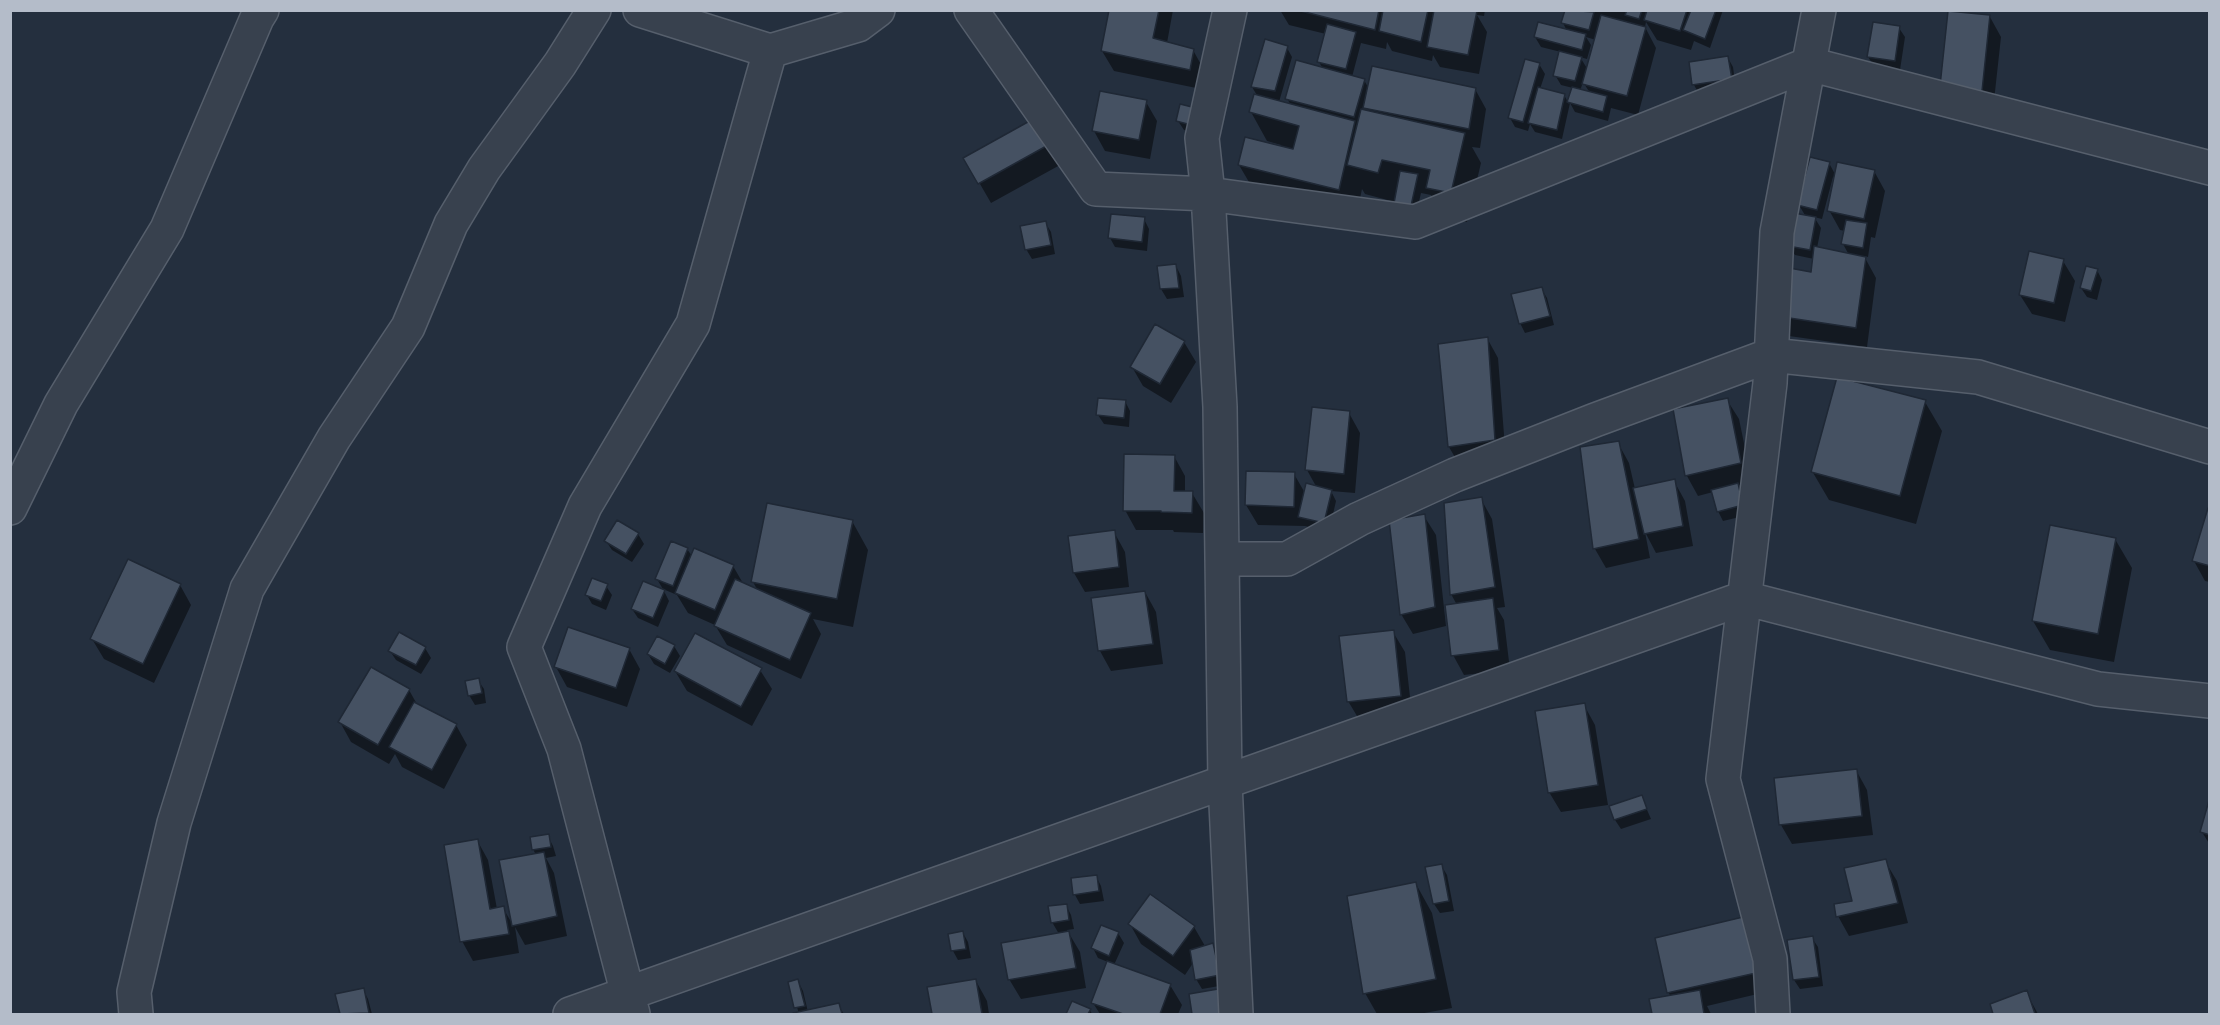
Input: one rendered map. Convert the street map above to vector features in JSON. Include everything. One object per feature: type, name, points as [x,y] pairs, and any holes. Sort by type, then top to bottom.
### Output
[{"type":"street","points":[[10,508],[62,404],[167,229],[262,10]]},
{"type":"street","points":[[136,1014],[134,992],[174,823],[247,589],[334,438],[408,327],[452,224],[473,188],[560,64],[594,10]]},
{"type":"street","points":[[640,10],[770,51],[858,25],[878,10]]},
{"type":"street","points":[[971,10],[1096,189],[1208,195],[1414,222],[1809,64],[2210,168]]},
{"type":"street","points":[[1230,10],[1202,138],[1208,195],[1220,407],[1225,783],[1236,1014]]},
{"type":"street","points":[[1773,1014],[1770,958],[1724,779],[1770,383],[1777,232],[1819,10]]},
{"type":"street","points":[[630,1005],[564,749],[524,647],[585,506],[693,324],[770,51]]},
{"type":"street","points":[[1222,560],[1287,559],[1359,519],[1455,475],[1771,355],[1978,377],[2210,447]]},
{"type":"street","points":[[570,1014],[630,1005],[1225,783],[1744,598],[2098,689],[2210,701]]},
{"type":"building","points":[[1109,10],[1159,10],[1153,38],[1194,49],[1190,70],[1101,51]]},
{"type":"building","points":[[1297,10],[1379,10],[1375,30]]},
{"type":"building","points":[[1383,10],[1428,10],[1421,42],[1379,31]]},
{"type":"building","points":[[1434,10],[1477,11],[1468,55],[1427,47]]},
{"type":"building","points":[[1565,10],[1594,12],[1589,30],[1561,23]]},
{"type":"building","points":[[1627,10],[1642,10],[1639,19],[1625,15]]},
{"type":"building","points":[[1647,10],[1687,10],[1680,31],[1644,20]]},
{"type":"building","points":[[1691,10],[1716,10],[1705,39],[1683,30]]},
{"type":"building","points":[[1948,11],[1990,15],[1982,91],[1940,86]]},
{"type":"building","points":[[1601,15],[1646,27],[1627,96],[1582,84]]},
{"type":"building","points":[[1538,22],[1586,34],[1582,50],[1534,37]]},
{"type":"building","points":[[1873,22],[1900,26],[1895,61],[1867,57]]},
{"type":"building","points":[[1327,24],[1356,32],[1346,69],[1317,62]]},
{"type":"building","points":[[1265,39],[1288,46],[1275,91],[1251,87]]},
{"type":"building","points":[[1559,51],[1582,57],[1575,81],[1553,76]]},
{"type":"building","points":[[1728,56],[1732,79],[1692,85],[1689,62]]},
{"type":"building","points":[[1525,59],[1540,63],[1523,122],[1508,118]]},
{"type":"building","points":[[1296,60],[1365,79],[1354,117],[1285,99]]},
{"type":"building","points":[[1372,66],[1476,88],[1469,129],[1363,108]]},
{"type":"building","points":[[1538,87],[1565,94],[1557,130],[1528,123]]},
{"type":"building","points":[[1572,87],[1607,96],[1603,112],[1567,102]]},
{"type":"building","points":[[1100,91],[1147,100],[1139,140],[1092,131]]},
{"type":"building","points":[[1254,94],[1355,121],[1339,190],[1238,165],[1245,137],[1293,149],[1299,126],[1249,112]]},
{"type":"building","points":[[1180,104],[1204,110],[1199,127],[1176,121]]},
{"type":"building","points":[[1361,109],[1465,133],[1451,193],[1426,188],[1430,170],[1382,160],[1378,173],[1347,165]]},
{"type":"building","points":[[1035,118],[1050,144],[978,184],[963,158]]},
{"type":"building","points":[[1810,157],[1830,162],[1817,210],[1797,205]]},
{"type":"building","points":[[1837,162],[1875,170],[1864,219],[1827,211]]},
{"type":"building","points":[[1400,171],[1418,174],[1411,206],[1394,203]]},
{"type":"building","points":[[1794,213],[1816,217],[1810,250],[1788,246]]},
{"type":"building","points":[[1111,214],[1145,217],[1142,242],[1108,238]]},
{"type":"building","points":[[1846,220],[1867,223],[1863,248],[1841,244]]},
{"type":"building","points":[[1046,221],[1051,245],[1025,250],[1020,226]]},
{"type":"building","points":[[1814,246],[1866,257],[1856,328],[1776,316],[1784,267],[1811,272]]},
{"type":"building","points":[[2029,251],[2064,259],[2054,303],[2019,295]]},
{"type":"building","points":[[1176,264],[1179,288],[1160,289],[1157,266]]},
{"type":"building","points":[[2086,266],[2098,269],[2091,291],[2080,288]]},
{"type":"building","points":[[1542,287],[1550,316],[1519,324],[1511,294]]},
{"type":"building","points":[[1155,324],[1185,341],[1160,384],[1130,367]]},
{"type":"building","points":[[1488,337],[1495,440],[1448,447],[1438,344]]},
{"type":"building","points":[[1837,377],[1926,400],[1900,496],[1811,472]]},
{"type":"building","points":[[1098,398],[1126,400],[1124,418],[1096,415]]},
{"type":"building","points":[[1728,398],[1741,463],[1685,476],[1673,409]]},
{"type":"building","points":[[1312,407],[1350,411],[1344,474],[1305,470]]},
{"type":"building","points":[[1619,441],[1639,539],[1593,549],[1580,447]]},
{"type":"building","points":[[1124,454],[1175,455],[1174,491],[1193,491],[1192,513],[1123,511]]},
{"type":"building","points":[[1246,471],[1295,472],[1294,507],[1245,505]]},
{"type":"building","points":[[1675,479],[1683,526],[1644,534],[1633,488]]},
{"type":"building","points":[[1306,483],[1332,490],[1324,523],[1298,517]]},
{"type":"building","points":[[1738,483],[1743,505],[1717,512],[1711,490]]},
{"type":"building","points":[[1482,497],[1495,587],[1450,595],[1444,503]]},
{"type":"building","points":[[767,503],[853,520],[837,599],[751,582]]},
{"type":"building","points":[[2208,508],[2210,508],[2210,566],[2192,561]]},
{"type":"building","points":[[1425,514],[1435,607],[1400,615],[1389,520]]},
{"type":"building","points":[[617,520],[639,533],[626,554],[604,541]]},
{"type":"building","points":[[2050,525],[2116,538],[2098,634],[2032,621]]},
{"type":"building","points":[[1115,530],[1119,567],[1073,573],[1068,536]]},
{"type":"building","points":[[671,541],[688,548],[673,586],[655,579]]},
{"type":"building","points":[[694,548],[734,565],[715,610],[675,593]]},
{"type":"building","points":[[128,559],[181,584],[143,664],[90,639]]},
{"type":"building","points":[[592,578],[608,584],[601,601],[585,595]]},
{"type":"building","points":[[735,579],[811,613],[790,660],[714,626]]},
{"type":"building","points":[[643,581],[665,590],[653,618],[631,609]]},
{"type":"building","points":[[1145,591],[1153,644],[1098,651],[1091,598]]},
{"type":"building","points":[[1493,598],[1499,650],[1451,656],[1445,605]]},
{"type":"building","points":[[568,627],[630,648],[616,688],[554,667]]},
{"type":"building","points":[[1394,630],[1401,696],[1347,702],[1339,636]]},
{"type":"building","points":[[399,632],[426,647],[416,665],[388,651]]},
{"type":"building","points":[[695,633],[762,668],[741,707],[674,671]]},
{"type":"building","points":[[657,636],[675,645],[665,664],[647,654]]},
{"type":"building","points":[[371,667],[410,689],[378,745],[338,722]]},
{"type":"building","points":[[479,678],[482,693],[468,696],[465,681]]},
{"type":"building","points":[[414,702],[457,724],[432,770],[389,747]]},
{"type":"building","points":[[1585,703],[1598,785],[1548,793],[1535,711]]},
{"type":"building","points":[[1857,769],[1862,816],[1779,825],[1774,778]]},
{"type":"building","points":[[1642,795],[1647,809],[1614,820],[1609,806]]},
{"type":"building","points":[[2210,797],[2210,835],[2200,832]]},
{"type":"building","points":[[549,834],[551,847],[532,850],[530,837]]},
{"type":"building","points":[[478,839],[490,909],[504,906],[509,934],[460,942],[444,845]]},
{"type":"building","points":[[544,852],[557,916],[512,926],[499,860]]},
{"type":"building","points":[[1886,859],[1898,903],[1836,917],[1834,904],[1852,901],[1844,868]]},
{"type":"building","points":[[1442,864],[1449,901],[1433,904],[1425,867]]},
{"type":"building","points":[[1097,875],[1099,891],[1073,895],[1071,878]]},
{"type":"building","points":[[1416,882],[1436,979],[1363,994],[1347,896]]},
{"type":"building","points":[[1150,894],[1195,926],[1173,956],[1128,924]]},
{"type":"building","points":[[1067,904],[1069,920],[1051,923],[1048,906]]},
{"type":"building","points":[[1743,917],[1756,973],[1667,993],[1655,938]]},
{"type":"building","points":[[1101,925],[1119,932],[1109,956],[1091,948]]},
{"type":"building","points":[[963,931],[966,949],[951,951],[948,934]]},
{"type":"building","points":[[1069,931],[1076,968],[1008,980],[1001,943]]},
{"type":"building","points":[[1813,936],[1819,977],[1793,980],[1787,940]]},
{"type":"building","points":[[1213,943],[1220,975],[1195,980],[1190,950]]},
{"type":"building","points":[[1107,961],[1171,984],[1160,1014],[1123,1014],[1091,1003]]},
{"type":"building","points":[[798,979],[805,1006],[794,1008],[788,982]]},
{"type":"building","points":[[976,979],[982,1014],[932,1014],[927,987]]},
{"type":"building","points":[[364,988],[369,1013],[340,1014],[335,994]]},
{"type":"building","points":[[1218,989],[1222,1014],[1192,1014],[1189,994]]},
{"type":"building","points":[[1700,990],[1704,1014],[1652,1014],[1649,999]]},
{"type":"building","points":[[2027,990],[2035,1014],[1993,1014],[1990,1004]]},
{"type":"building","points":[[1072,1001],[1091,1009],[1088,1014],[1066,1014]]},
{"type":"building","points":[[839,1003],[842,1014],[793,1014],[793,1013]]}]
